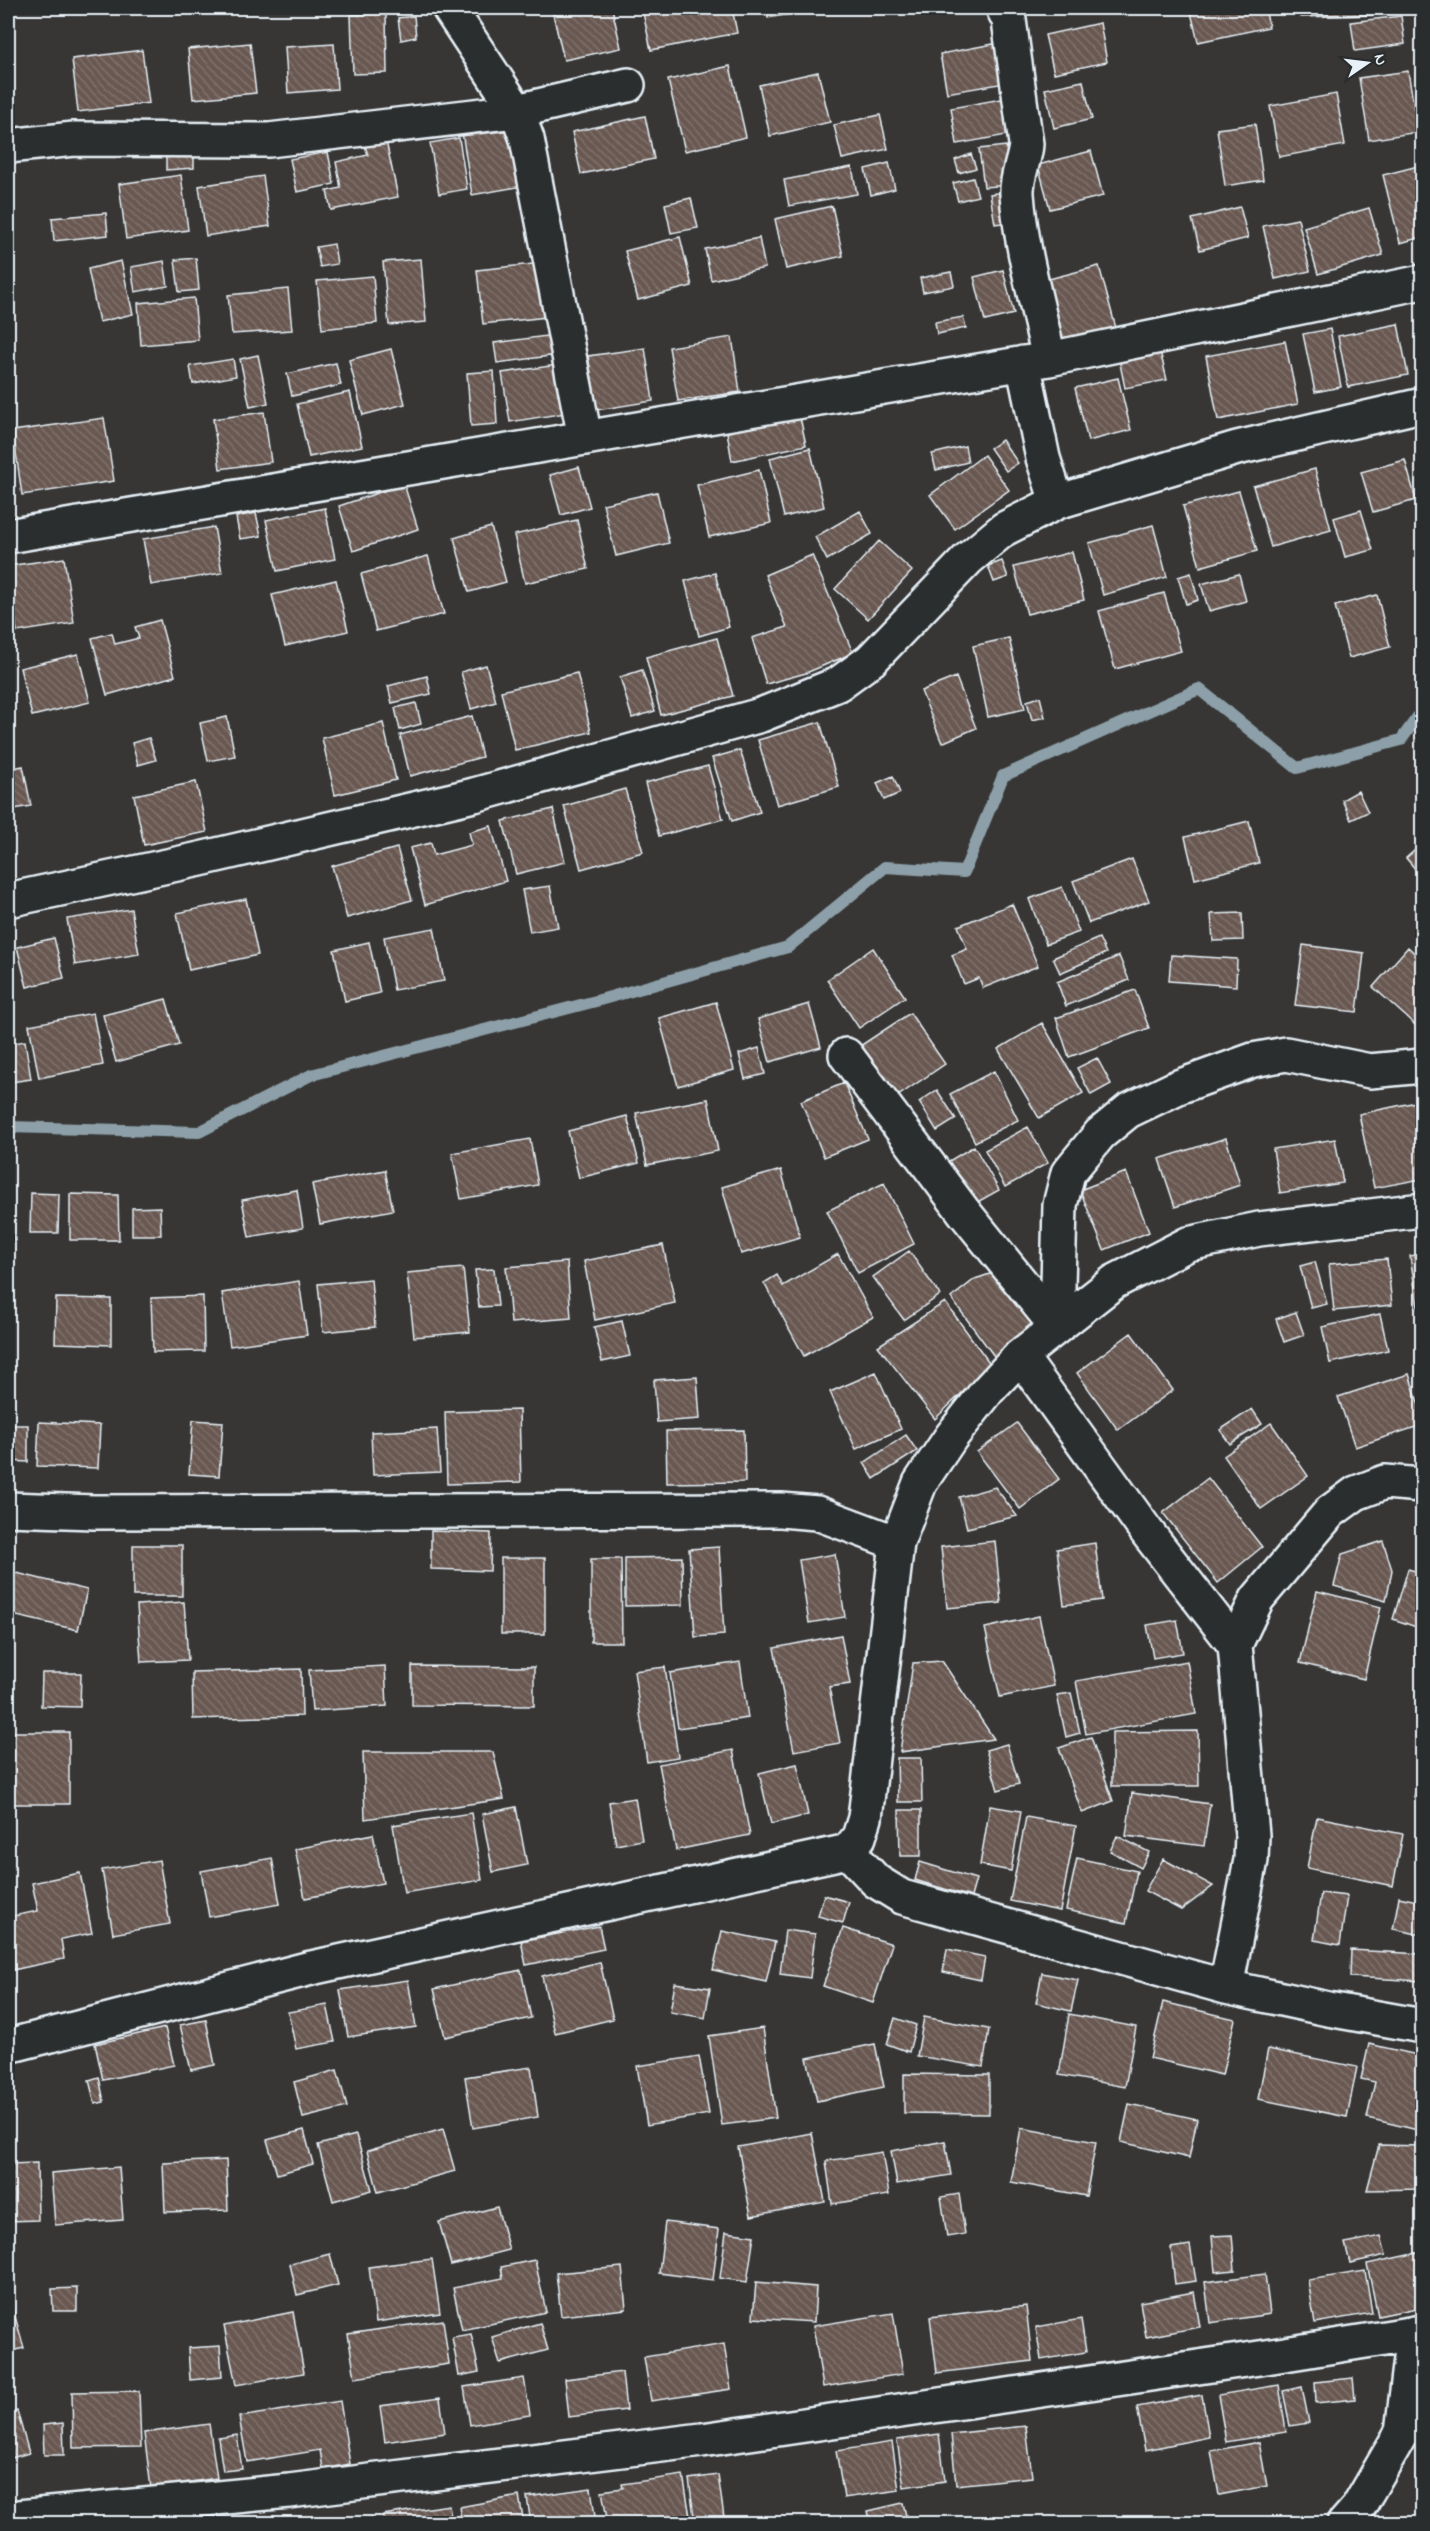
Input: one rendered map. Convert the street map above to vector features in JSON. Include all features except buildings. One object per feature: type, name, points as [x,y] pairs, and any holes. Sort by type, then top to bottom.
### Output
[{"type":"street","points":[[449,8],[517,111],[527,139],[585,438]]},
{"type":"street","points":[[1003,8],[1009,20],[1026,144],[1017,180],[1017,195],[1027,258],[1043,459],[1057,502]]},
{"type":"street","points":[[8,146],[74,139],[269,140],[517,111],[628,85]]},
{"type":"street","points":[[8,536],[1036,361],[1422,282]]},
{"type":"street","points":[[8,900],[200,859],[474,795],[760,715],[838,684],[871,660],[968,559],[1004,529],[1057,502],[1237,448],[1422,405]]},
{"type":"street","points":[[1058,1327],[1060,1205],[1068,1173],[1100,1134],[1128,1111],[1189,1083],[1253,1060],[1286,1054],[1370,1071],[1422,1066]]},
{"type":"street","points":[[846,1055],[963,1212],[1058,1327]]},
{"type":"street","points":[[8,2046],[311,1968],[848,1851],[859,1837],[865,1818],[897,1543],[920,1483],[988,1390],[1020,1356],[1114,1282],[1188,1244],[1259,1229],[1422,1210]]},
{"type":"street","points":[[1020,1356],[1147,1532],[1235,1645]]},
{"type":"street","points":[[1226,1987],[1251,1860],[1252,1835],[1235,1645],[1257,1599],[1330,1512],[1356,1493],[1385,1482],[1422,1485]]},
{"type":"street","points":[[8,1509],[94,1512],[781,1510],[818,1514],[897,1543]]},
{"type":"street","points":[[848,1851],[876,1881],[902,1897],[1226,1987],[1328,2010],[1422,2026]]},
{"type":"street","points":[[8,2518],[289,2492],[702,2440],[1418,2333],[1402,2432],[1358,2508],[1344,2523]]},
{"type":"waterway","points":[[8,1127],[199,1132],[311,1075],[596,1001],[788,947],[885,867],[964,872],[1003,776],[1199,689],[1297,768],[1401,740],[1422,711]]}]
